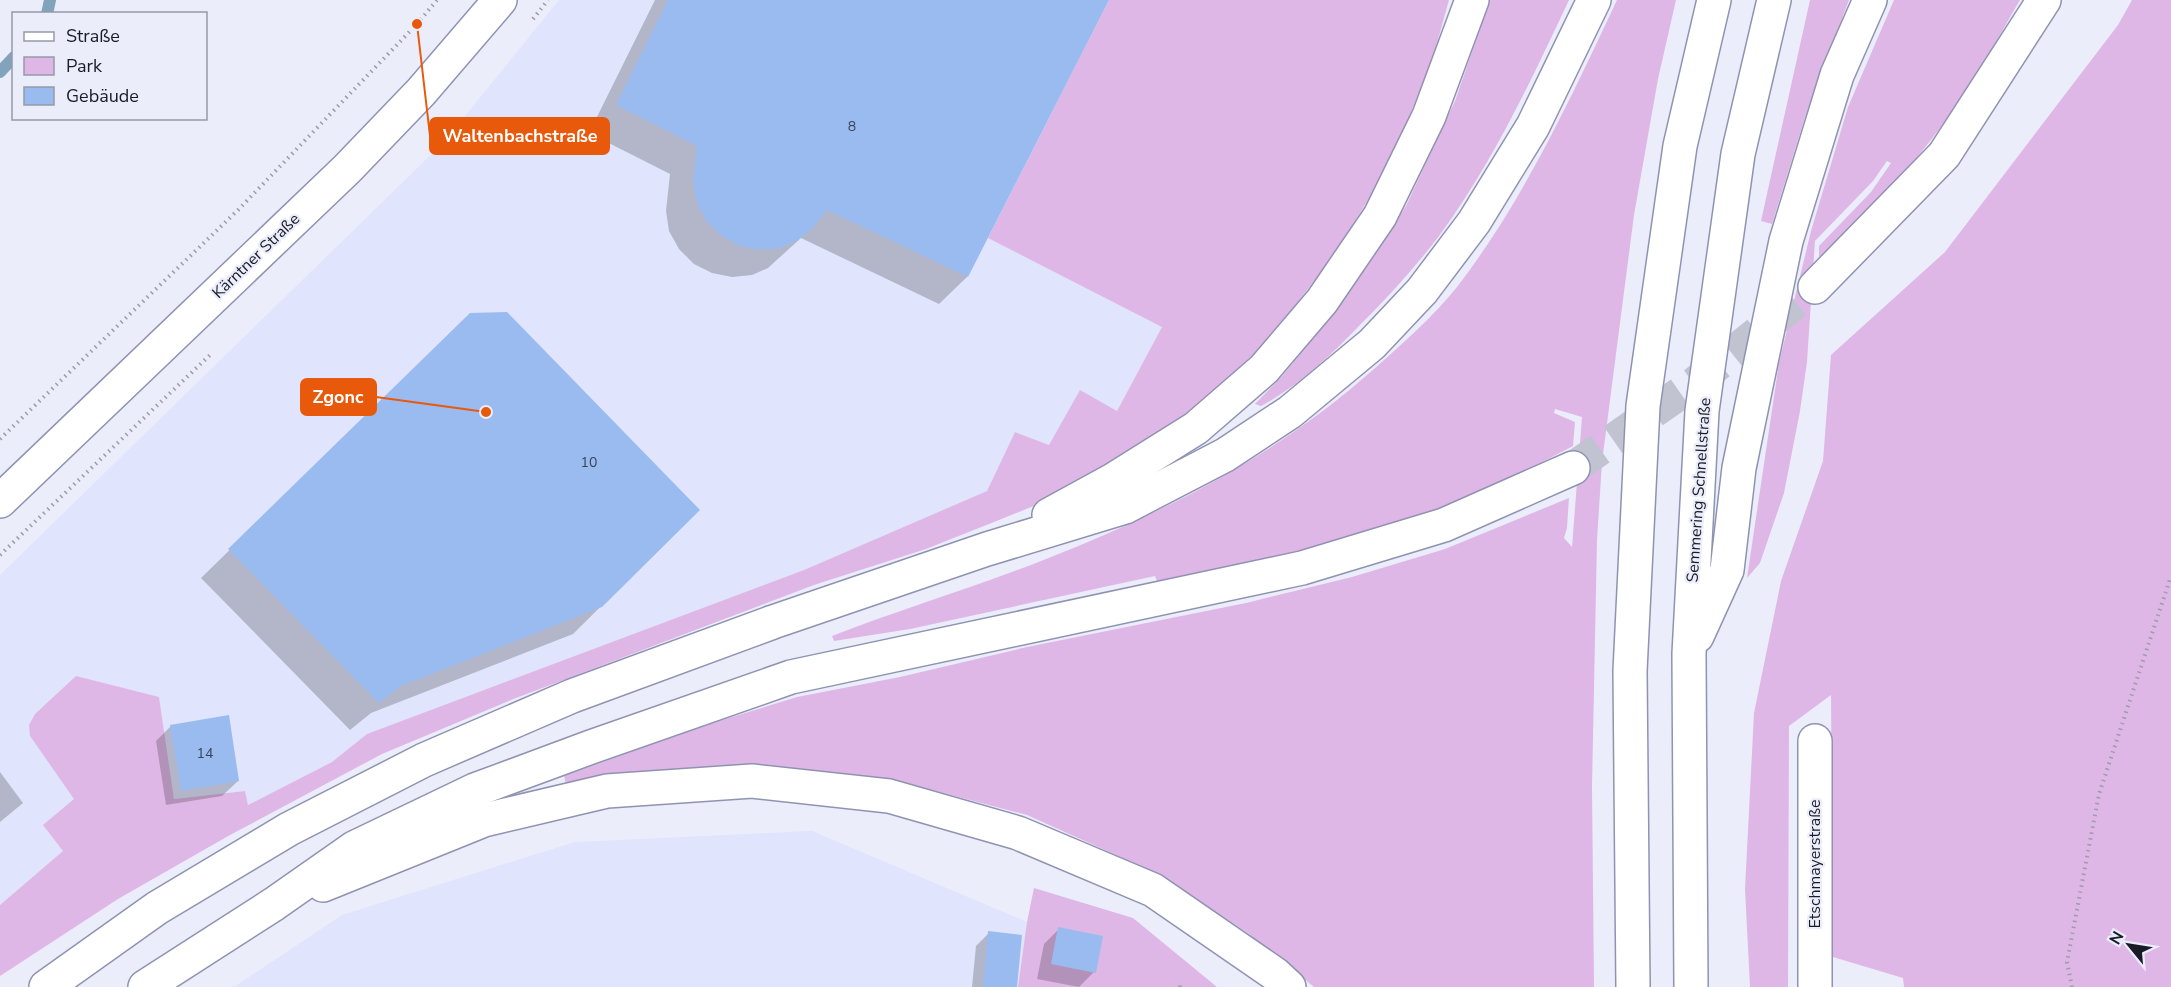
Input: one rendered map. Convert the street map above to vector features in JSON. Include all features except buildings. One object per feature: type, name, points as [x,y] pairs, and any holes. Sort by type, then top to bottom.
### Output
[{"type":"main road","name":"Kärntner Straße","points":[[0,501],[347,169],[421,92],[500,0]]},
{"type":"main road","points":[[987,549],[1113,480],[1196,429],[1264,369],[1322,301],[1380,216],[1429,116],[1472,0]]},
{"type":"main road","points":[[46,987],[167,902],[289,829],[424,760],[583,692],[773,622],[987,549],[1125,507],[1225,455],[1290,412],[1372,344],[1422,291],[1474,222],[1533,126],[1594,0]]},
{"type":"main road","points":[[1633,987],[1630,671],[1643,406],[1680,146],[1714,0]]},
{"type":"main road","name":"Semmering Schnellstraße","points":[[1691,987],[1689,654],[1702,411],[1738,154],[1774,0]]},
{"type":"main road","points":[[1689,654],[1728,570],[1739,468],[1786,241],[1837,75],[1870,0]]},
{"type":"main road","points":[[1815,287],[1944,155],[2044,0]]},
{"type":"main road","points":[[146,987],[274,904],[354,848],[475,790],[591,747],[791,677],[1302,568],[1444,525],[1573,468]]},
{"type":"main road","name":"Etschmayerstraße","points":[[1815,741],[1815,987]]},
{"type":"main road","points":[[274,904],[484,820],[607,791],[752,781],[889,796],[1018,833],[1153,890],[1275,974],[1288,987]]},
{"type":"path","points":[[0,439],[238,210],[417,24],[437,0]]},
{"type":"path","points":[[2072,987],[2067,962],[2099,794],[2171,576]]},
{"type":"shaded area","points":[[559,0],[1109,0],[1162,327],[1117,411],[1080,391],[1049,445],[1015,432],[987,491],[804,570],[367,734],[332,762],[248,805],[245,791],[174,799],[159,697],[30,736],[75,799],[64,851],[0,905],[0,575],[444,142]]},
{"type":"shaded area","points":[[812,831],[1027,922],[1018,987],[234,987],[342,915],[575,842]]},
{"type":"green space","points":[[1109,0],[1449,0],[1432,61],[1388,168],[1333,256],[1265,345],[1207,399],[1158,438],[1056,497],[926,549],[814,585],[516,698],[382,754],[230,835],[118,899],[0,976],[0,905],[63,851],[43,825],[74,799],[30,736],[29,725],[35,714],[76,676],[159,697],[174,799],[245,791],[248,805],[332,762],[367,734],[804,570],[987,491],[1015,432],[1049,445],[1080,390],[1117,411],[1162,327],[988,238]]},
{"type":"green space","points":[[1490,0],[1569,0],[1493,151],[1439,236],[1389,295],[1324,361],[1275,398],[1261,406],[1255,404],[1284,374],[1324,325],[1366,268],[1406,206],[1455,101]]},
{"type":"green space","points":[[1617,0],[1676,0],[1658,79],[1634,215],[1602,462],[1597,540],[1592,787],[1594,987],[1314,987],[1248,933],[1181,889],[1116,855],[1027,815],[932,790],[775,769],[717,766],[613,776],[566,784],[564,776],[706,725],[797,697],[900,677],[1027,647],[1246,603],[1352,577],[1445,549],[1569,498],[1564,538],[1572,547],[1582,417],[1555,409],[1554,413],[1575,422],[1573,446],[1468,497],[1398,524],[1296,552],[1157,581],[1155,576],[910,629],[834,641],[832,636],[1024,568],[1138,520],[1221,477],[1261,453],[1300,428],[1337,400],[1428,319],[1457,287],[1481,254],[1544,148]]},
{"type":"green space","points":[[1810,0],[1849,0],[1805,117],[1772,224],[1761,221]]},
{"type":"green space","points":[[1894,0],[2020,0],[1957,104],[1903,174],[1841,238],[1819,257],[1819,246],[1871,192],[1891,163],[1887,161],[1873,181],[1815,241],[1807,362],[1784,493],[1760,563],[1747,578],[1779,363],[1811,231],[1848,107]]},
{"type":"green space","points":[[2132,0],[2171,0],[2171,987],[1904,987],[1903,978],[1833,957],[1831,695],[1789,726],[1788,987],[1750,987],[1745,889],[1754,713],[1781,581],[1823,461],[1831,355],[1945,252],[2118,25]]},
{"type":"green space","points":[[1034,888],[1133,918],[1217,987],[1018,987]]},
{"type":"waterway","points":[[47,12],[50,0]]},
{"type":"waterway","points":[[0,72],[12,59]]},
{"type":"tunnel","points":[[1573,468],[1696,382],[1815,287]]},
{"type":"place","name":"Waltenbachstraße","points":[[417,24]]},
{"type":"place","name":"Zgonc","points":[[486,412]]}]
